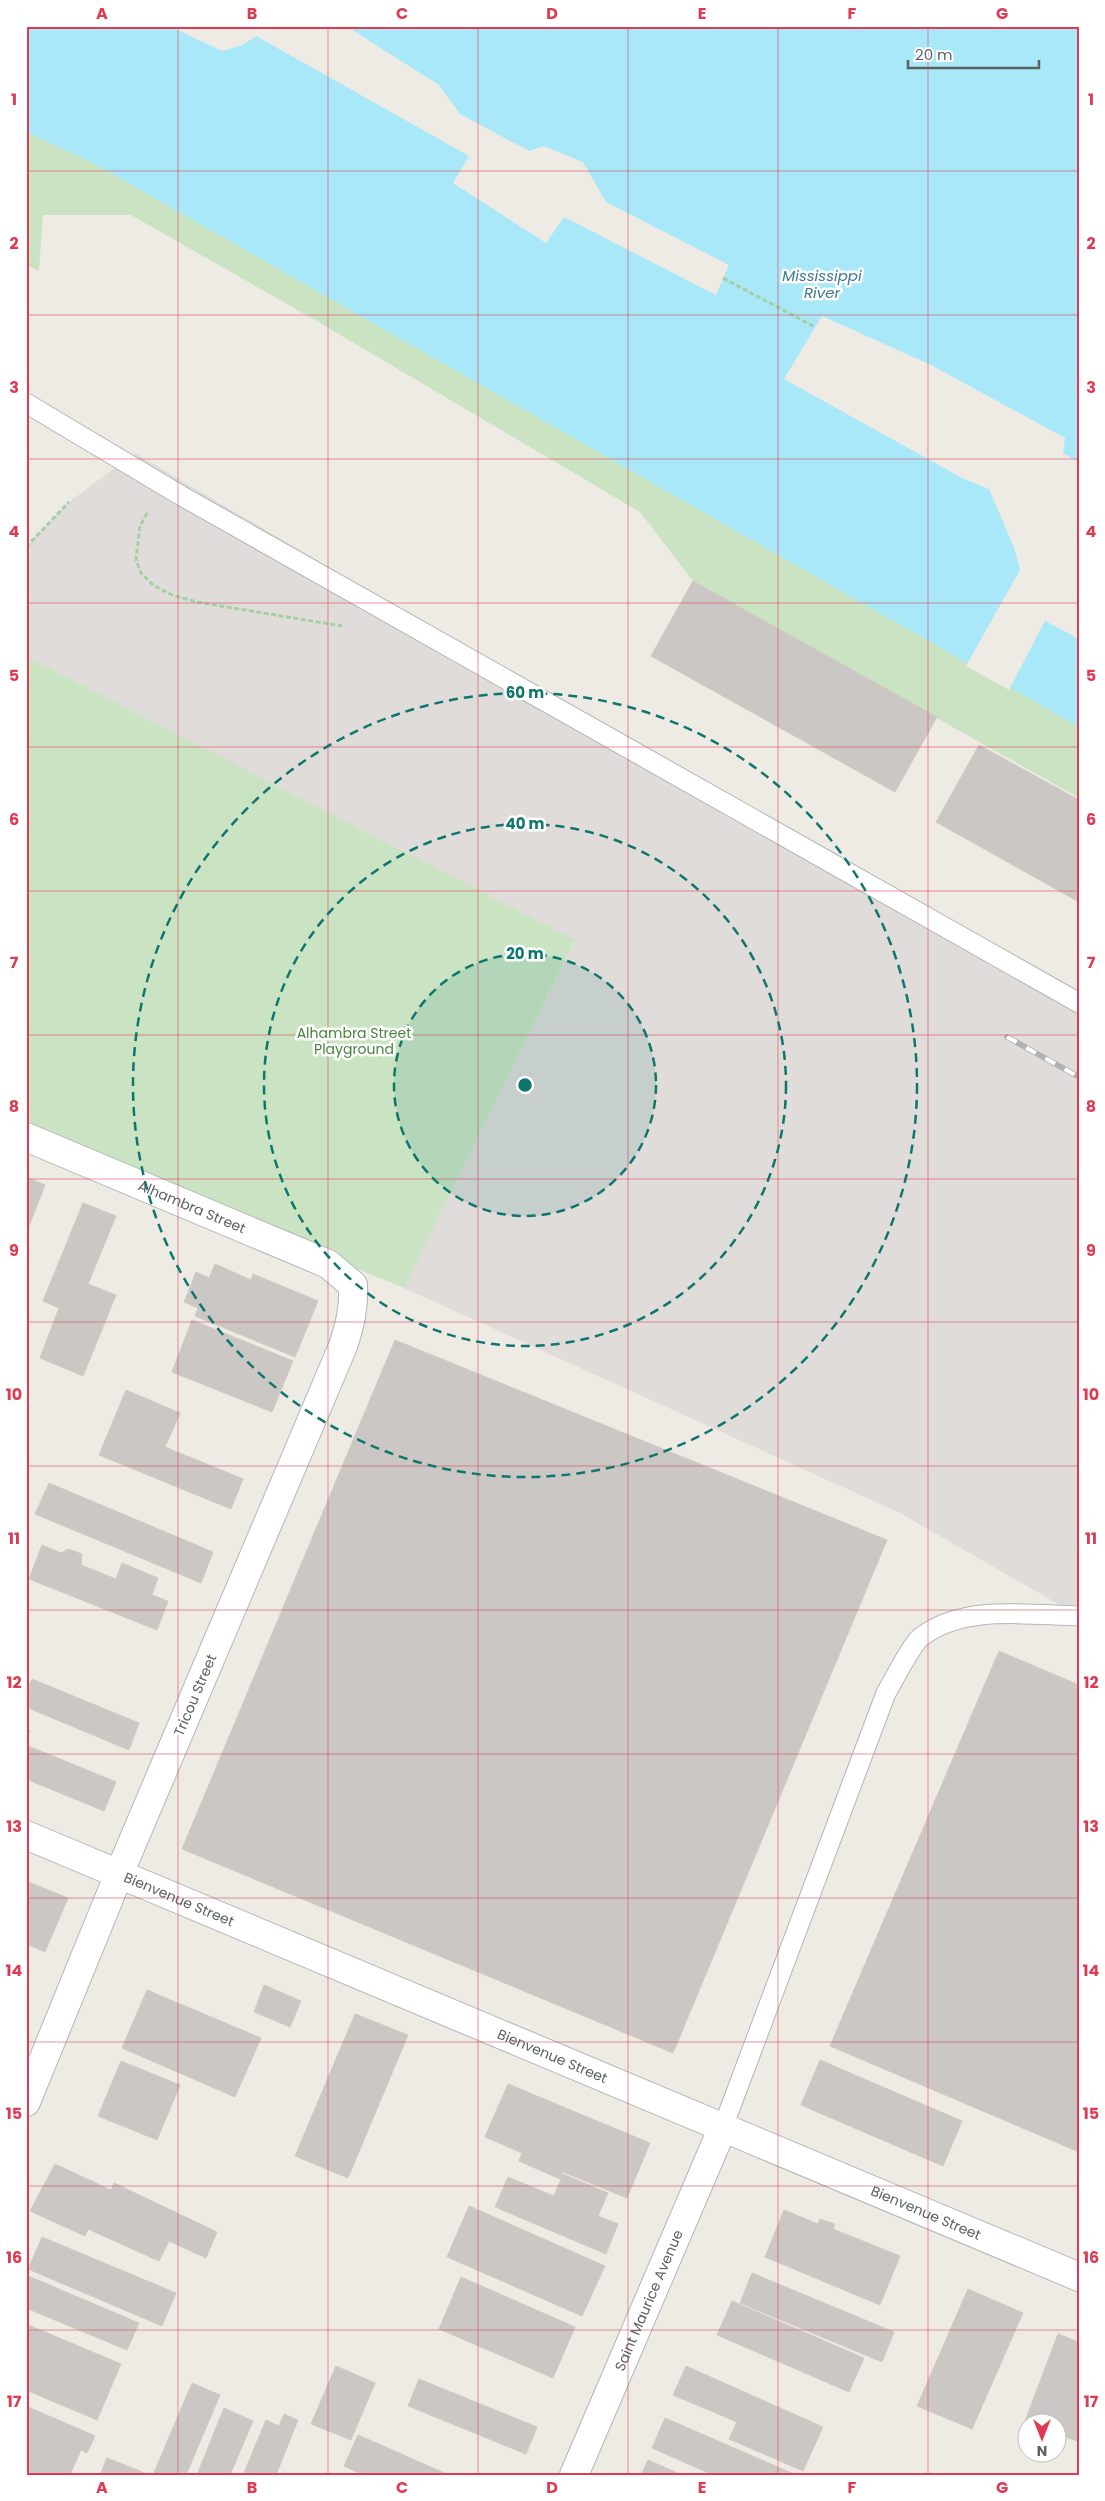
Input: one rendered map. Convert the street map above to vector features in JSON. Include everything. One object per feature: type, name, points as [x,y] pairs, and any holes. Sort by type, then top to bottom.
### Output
[{"type":"street","name":"Alhambra Street","points":[[26,1137],[321,1260],[353,1285]]},
{"type":"street","name":"Tricou Street","points":[[26,2102],[119,1874],[343,1346],[352,1322],[353,1285]]},
{"type":"street","name":"Bienvenue Street","points":[[26,1835],[1079,2276]]},
{"type":"street","name":"Saint Maurice Avenue","points":[[574,2475],[723,2127]]},
{"type":"lane","points":[[26,403],[180,495],[1079,1003]]},
{"type":"lane","points":[[723,2127],[886,1693],[920,1638],[951,1620],[995,1614],[1079,1616]]},
{"type":"path","points":[[722,278],[815,327]]},
{"type":"path","points":[[180,495],[157,504],[146,514],[140,526],[136,560],[141,573],[153,585],[172,595],[197,602],[352,628]]},
{"type":"path","points":[[26,547],[69,502]]},
{"type":"shaded area","points":[[135,453],[871,888],[1079,1003],[1079,1616],[900,1513],[404,1288],[575,941],[26,656],[26,547],[69,502]]},
{"type":"green space","points":[[27,26],[1079,639],[1079,798],[693,581],[640,512],[315,320],[131,215],[43,215],[39,271],[26,265]]},
{"type":"green space","name":"Alhambra Street Playground","points":[[26,656],[575,940],[404,1288],[26,1134]]},
{"type":"water","name":"Mississippi River","points":[[26,26],[1079,26],[1079,727],[95,164],[26,132]]},
{"type":"pier","points":[[169,26],[346,26],[439,85],[460,114],[529,151],[544,146],[583,162],[606,202],[729,265],[716,295],[564,217],[546,243],[453,183],[469,156],[256,36],[243,45],[222,51]]},
{"type":"pier","points":[[822,316],[931,365],[1065,438],[1063,453],[1079,462],[1079,639],[1045,621],[1009,690],[966,666],[1020,570],[1015,550],[989,489],[962,478],[784,379]]},
{"type":"building","points":[[693,581],[937,717],[895,792],[651,656]]},
{"type":"building","points":[[979,745],[1079,800],[1079,902],[936,822]]},
{"type":"building","points":[[26,1177],[45,1185],[26,1234]]},
{"type":"building","points":[[83,1203],[116,1216],[88,1284],[116,1295],[83,1376],[40,1358],[59,1308],[43,1301]]},
{"type":"building","points":[[215,1264],[251,1280],[253,1274],[318,1301],[295,1357],[195,1316],[198,1308],[184,1302],[196,1272],[209,1278]]},
{"type":"building","points":[[192,1320],[293,1361],[272,1412],[172,1372]]},
{"type":"building","points":[[395,1340],[887,1540],[673,2053],[182,1849]]},
{"type":"building","points":[[126,1390],[180,1413],[165,1447],[243,1479],[231,1509],[99,1455]]},
{"type":"building","points":[[49,1483],[213,1552],[201,1583],[35,1514]]},
{"type":"building","points":[[42,1545],[61,1553],[68,1549],[82,1554],[81,1565],[116,1579],[122,1563],[158,1578],[152,1595],[168,1601],[157,1630],[29,1579]]},
{"type":"building","points":[[999,1651],[1079,1685],[1079,2152],[830,2046]]},
{"type":"building","points":[[32,1679],[139,1723],[129,1750],[26,1707],[26,1692]]},
{"type":"building","points":[[26,1729],[30,1730],[26,1740]]},
{"type":"building","points":[[26,1745],[116,1782],[104,1811],[26,1779]]},
{"type":"building","points":[[26,1881],[68,1898],[45,1952],[26,1944]]},
{"type":"building","points":[[264,1985],[301,2001],[290,2027],[254,2012]]},
{"type":"building","points":[[147,1990],[261,2038],[235,2097],[122,2048]]},
{"type":"building","points":[[355,2014],[408,2035],[348,2178],[295,2156]]},
{"type":"building","points":[[820,2060],[962,2121],[943,2166],[801,2105]]},
{"type":"building","points":[[121,2061],[180,2085],[157,2140],[98,2116]]},
{"type":"building","points":[[508,2084],[650,2143],[627,2198],[563,2172],[560,2179],[519,2161],[522,2153],[485,2137]]},
{"type":"building","points":[[55,2164],[111,2190],[114,2183],[217,2232],[206,2258],[169,2241],[159,2261],[88,2229],[85,2236],[30,2211]]},
{"type":"building","points":[[563,2174],[608,2193],[598,2216],[618,2224],[606,2254],[495,2207],[508,2177],[554,2196]]},
{"type":"building","points":[[469,2206],[605,2266],[582,2316],[447,2257]]},
{"type":"building","points":[[784,2210],[818,2224],[820,2219],[835,2224],[833,2229],[900,2256],[880,2305],[765,2257]]},
{"type":"building","points":[[42,2237],[176,2293],[162,2326],[28,2269]]},
{"type":"building","points":[[752,2273],[894,2332],[882,2362],[740,2303]]},
{"type":"building","points":[[26,2275],[139,2323],[127,2350],[26,2308]]},
{"type":"building","points":[[461,2277],[575,2327],[553,2378],[439,2329]]},
{"type":"building","points":[[968,2289],[1023,2313],[972,2429],[917,2406]]},
{"type":"building","points":[[732,2301],[864,2358],[849,2392],[717,2335]]},
{"type":"building","points":[[26,2324],[121,2364],[97,2420],[26,2390]]},
{"type":"building","points":[[1058,2334],[1079,2342],[1079,2442],[1068,2438],[1068,2414],[1028,2414]]},
{"type":"building","points":[[336,2366],[375,2383],[351,2440],[311,2424]]},
{"type":"building","points":[[686,2366],[823,2427],[803,2471],[729,2439],[737,2422],[673,2395]]},
{"type":"building","points":[[419,2379],[537,2427],[526,2454],[408,2406]]},
{"type":"building","points":[[192,2383],[220,2395],[186,2475],[153,2475]]},
{"type":"building","points":[[26,2406],[95,2436],[87,2453],[81,2450],[70,2475],[32,2475],[26,2472]]},
{"type":"building","points":[[224,2408],[253,2421],[230,2475],[197,2475]]},
{"type":"building","points":[[284,2414],[298,2420],[276,2475],[243,2475],[266,2420],[279,2426]]},
{"type":"building","points":[[665,2418],[794,2474],[713,2475],[652,2448]]},
{"type":"building","points":[[358,2435],[449,2475],[363,2475],[344,2466]]},
{"type":"building","points":[[107,2458],[145,2473],[144,2475],[100,2475]]},
{"type":"building","points":[[648,2460],[682,2475],[641,2475]]},
{"type":"railway","points":[[1007,1037],[1079,1077]]}]
